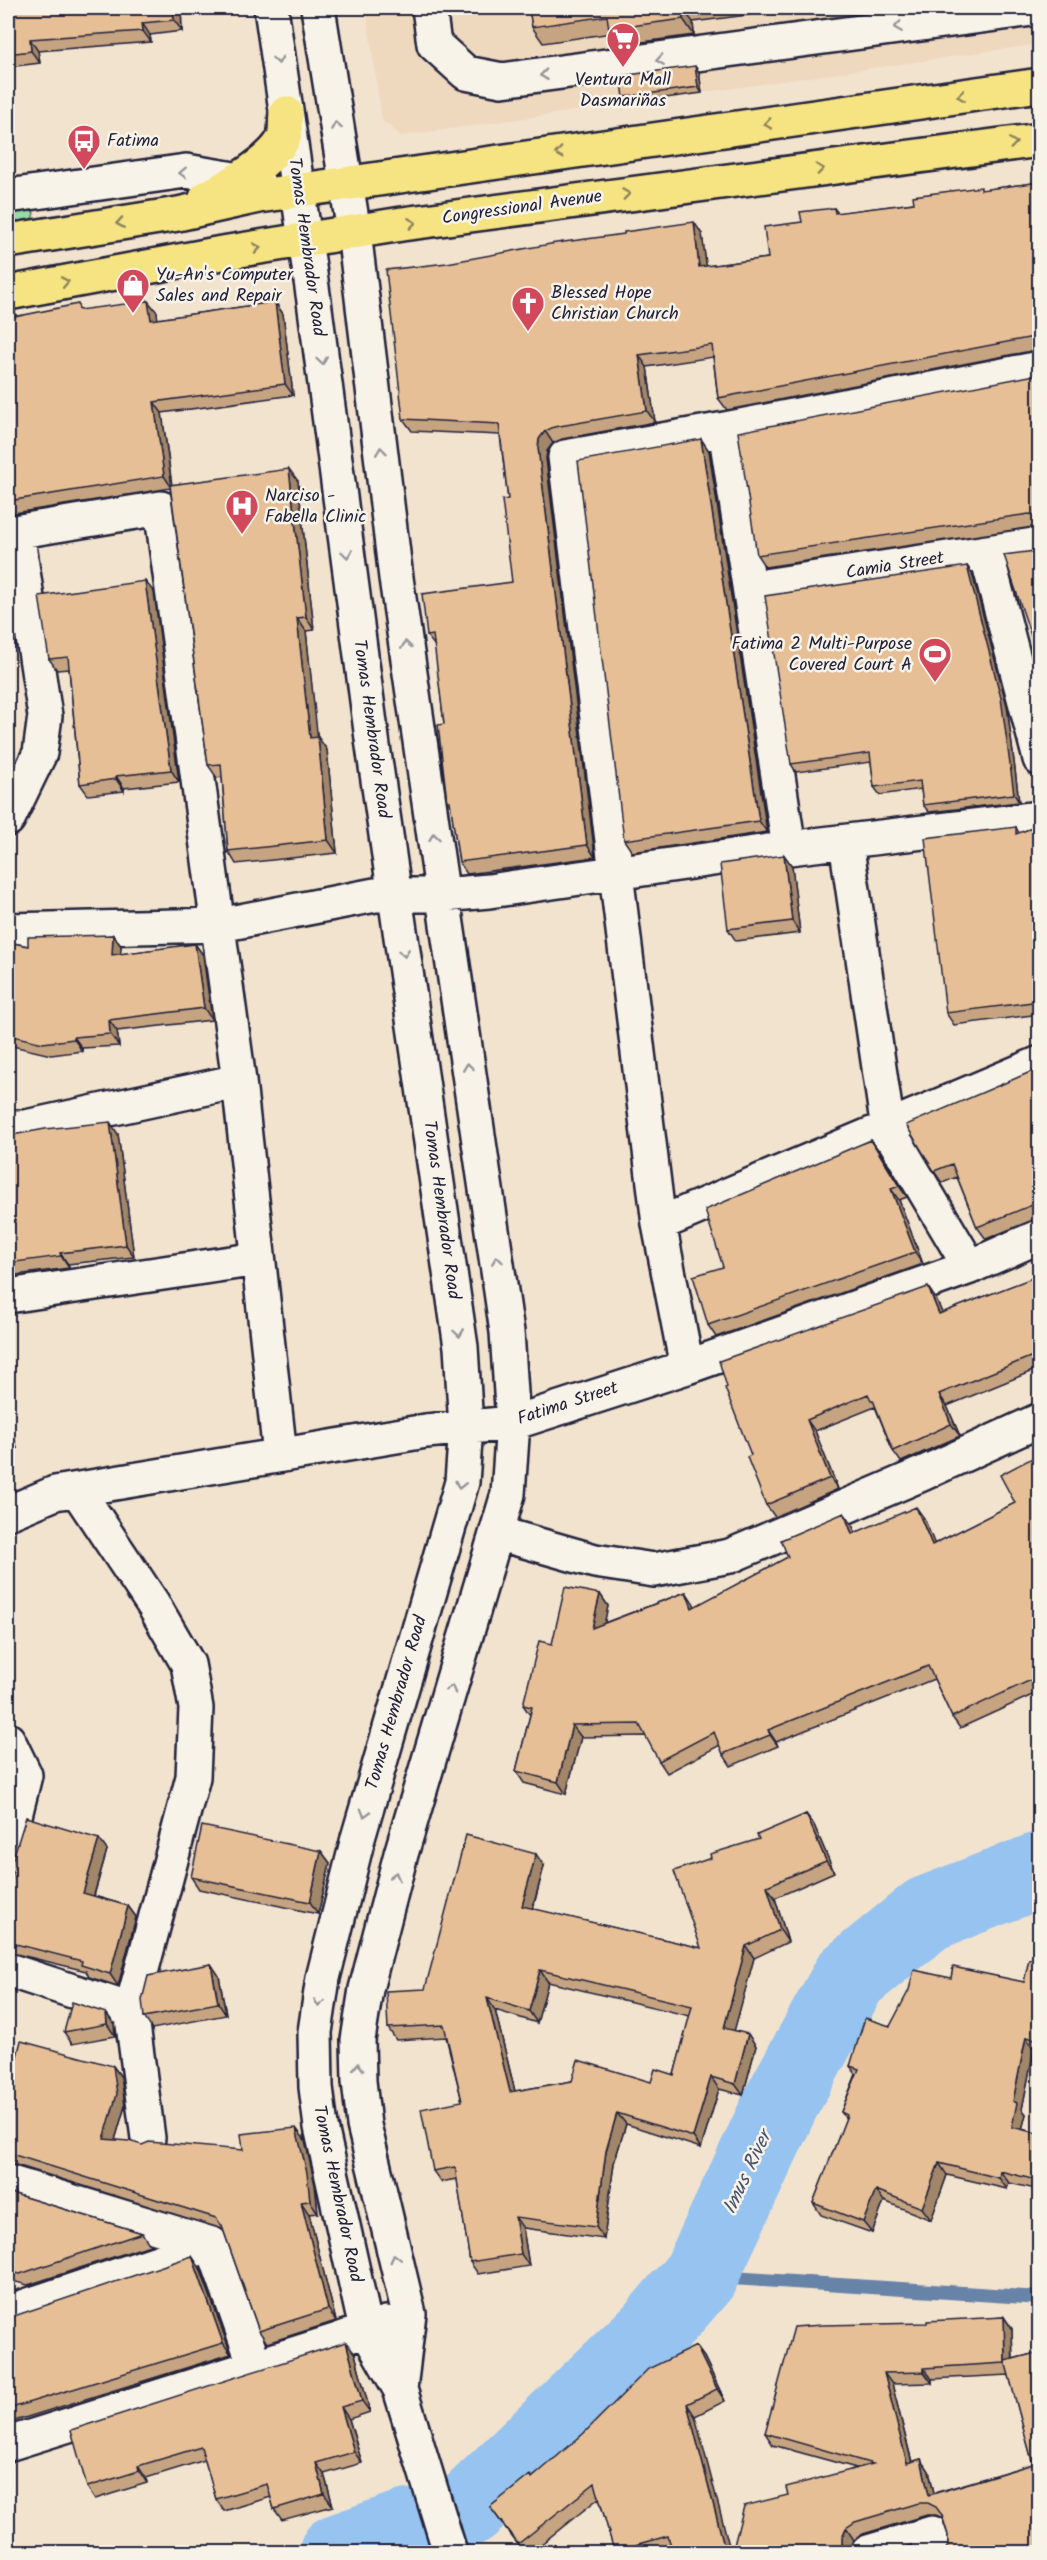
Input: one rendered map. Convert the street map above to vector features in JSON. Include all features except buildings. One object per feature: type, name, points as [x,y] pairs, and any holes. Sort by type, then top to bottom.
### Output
[{"type":"main road","points":[[8,241],[178,214],[259,196],[1040,85]]},
{"type":"main road","points":[[178,214],[241,179],[273,151],[284,137],[286,113]]},
{"type":"main road","name":"Congressional Avenue","points":[[8,293],[354,232],[1040,140]]},
{"type":"street","name":"Tomas Hembrador Road","points":[[271,8],[305,240],[373,746],[461,1347],[466,1427],[462,1482],[358,1838],[323,1978],[315,2032],[316,2087],[321,2127],[366,2329],[404,2397],[450,2553]]},
{"type":"street","name":"Tomas Hembrador Road","points":[[318,8],[354,232],[396,578],[507,1332],[513,1423],[508,1494],[401,1854],[366,1989],[358,2040],[358,2081],[364,2125],[410,2314],[404,2397]]},
{"type":"street","points":[[429,8],[434,44],[466,73],[502,80],[1040,8]]},
{"type":"street","points":[[8,196],[186,171],[241,179],[297,191]]},
{"type":"street","points":[[687,1366],[659,1224],[565,456],[725,429],[1040,368]]},
{"type":"street","points":[[725,429],[789,848]]},
{"type":"street","points":[[8,819],[40,753],[45,716],[12,532],[161,508],[220,925],[280,1455]]},
{"type":"street","name":"Camia Street","points":[[751,588],[1040,544]]},
{"type":"street","points":[[986,552],[1040,759]]},
{"type":"street","points":[[8,930],[220,925],[352,899],[375,896],[443,895],[789,848],[1040,818]]},
{"type":"street","points":[[846,843],[888,1129],[970,1267]]},
{"type":"street","points":[[659,1224],[1040,1063]]},
{"type":"street","points":[[8,1127],[26,1127],[239,1081]]},
{"type":"street","name":"Fatima Street","points":[[8,1513],[54,1493],[426,1431],[513,1423],[687,1366],[970,1267],[1040,1236]]},
{"type":"street","points":[[8,1296],[258,1259]]},
{"type":"street","points":[[497,1533],[595,1561],[654,1570],[730,1556],[924,1473],[1040,1420]]},
{"type":"street","points":[[76,1490],[153,1604],[188,1664],[196,1708],[193,1777],[131,2010],[148,2138]]},
{"type":"street","points":[[8,1740],[25,1775],[8,1844]]},
{"type":"street","points":[[8,1970],[131,2010]]},
{"type":"street","points":[[8,2182],[212,2244]]},
{"type":"street","points":[[212,2244],[255,2366]]},
{"type":"street","points":[[8,2312],[212,2244]]},
{"type":"street","points":[[8,2444],[410,2314]]},
{"type":"street","points":[[868,2553],[932,2533],[938,2553]]},
{"type":"shaded area","name":"Ventura Mall Dasmariñas","points":[[366,8],[1039,8],[1039,44],[401,136],[382,120]]},
{"type":"green space","points":[[30,209],[34,213],[32,219],[8,223],[8,212]]},
{"type":"waterway","name":"Imus River","points":[[469,2508],[650,2334],[700,2276],[782,2101],[850,1977],[927,1914],[1040,1870]]},
{"type":"waterway","points":[[700,2276],[1040,2298]]},
{"type":"waterway","name":"Imus River","points":[[337,2552],[408,2527]]},
{"type":"place","name":"Ventura Mall Dasmariñas","points":[[623,68]]},
{"type":"place","name":"Fatima","points":[[84,170]]},
{"type":"place","name":"Yu-An's Computer Sales and Repair","points":[[133,314]]},
{"type":"place","name":"Blessed Hope Christian Church","points":[[528,332]]},
{"type":"place","name":"Narciso - Fabella Clinic","points":[[242,535]]},
{"type":"place","name":"Fatima 2 Multi-Purpose Covered Court A","points":[[935,683]]}]
